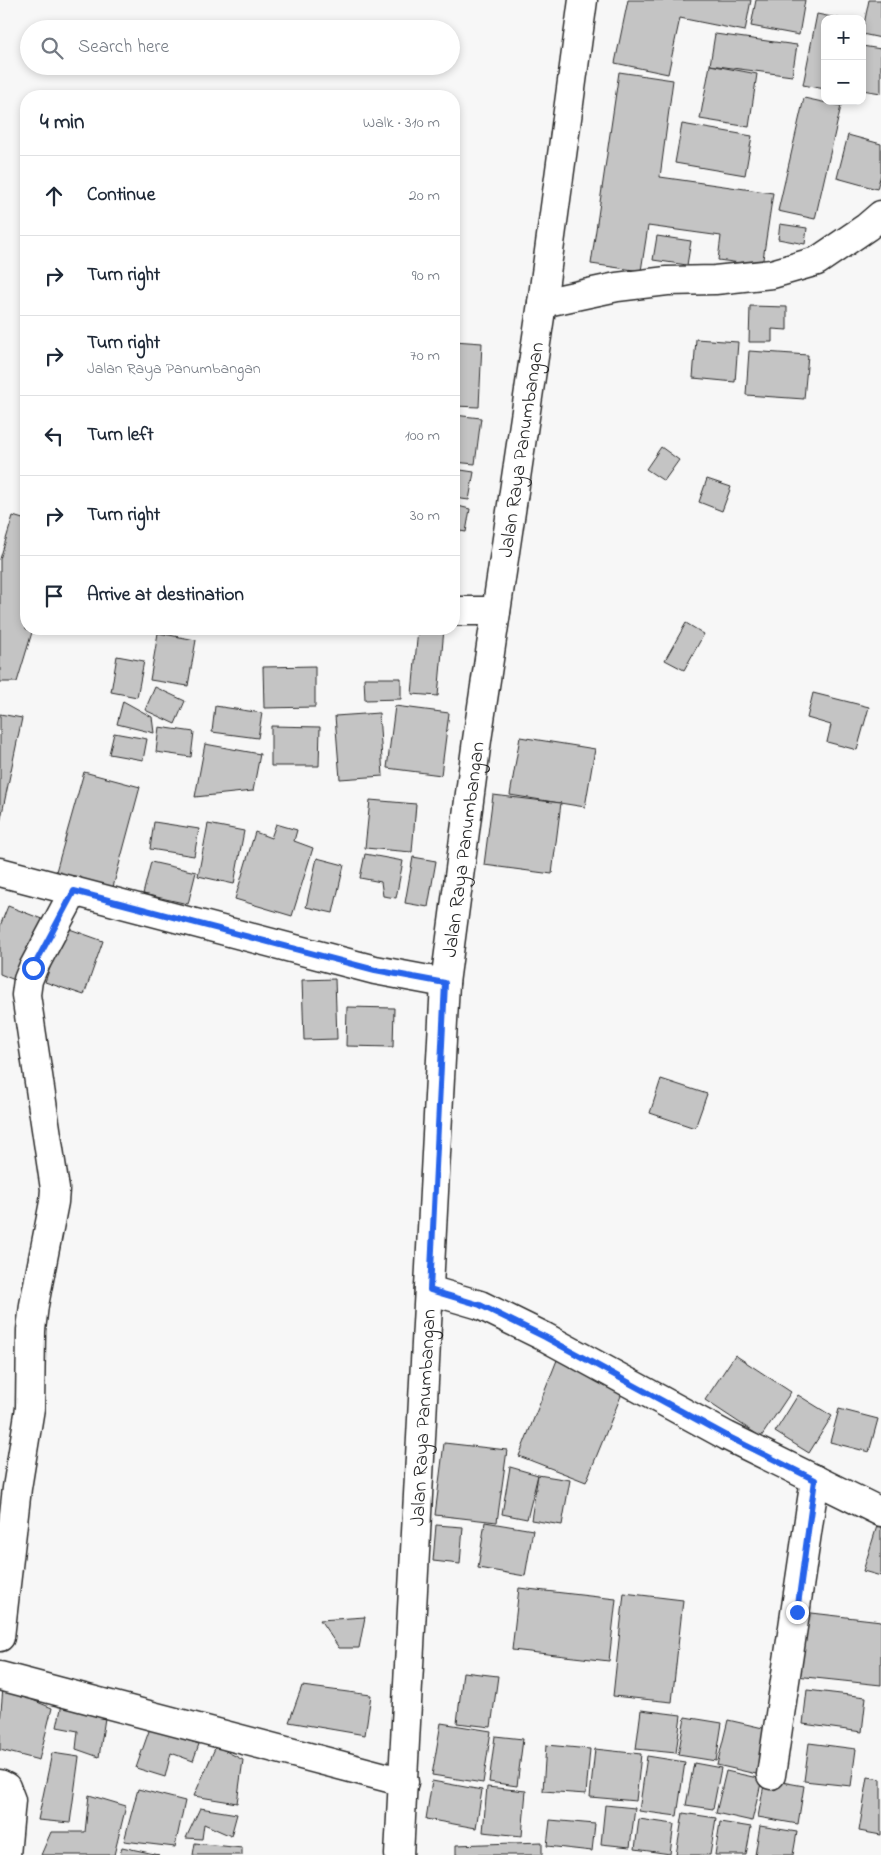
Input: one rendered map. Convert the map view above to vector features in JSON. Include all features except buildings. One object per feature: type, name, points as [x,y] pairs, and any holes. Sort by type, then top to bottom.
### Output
[{"type":"street","name":"Jalan Raya Panumbangan","points":[[400,1855],[445,983],[477,740],[542,303],[583,0]]},
{"type":"street","points":[[542,303],[617,287],[667,281],[715,280],[772,274],[817,261],[881,215]]},
{"type":"street","points":[[460,611],[496,611]]},
{"type":"street","points":[[0,872],[375,970],[445,983]]},
{"type":"street","points":[[0,1637],[17,1488],[30,1408],[31,1330],[34,1305],[54,1202],[54,1188],[26,995],[28,980],[33,968],[74,891]]},
{"type":"street","points":[[430,1290],[480,1305],[537,1333],[727,1436],[881,1512]]},
{"type":"street","points":[[771,1775],[815,1480]]},
{"type":"street","points":[[0,1676],[404,1782]]},
{"type":"street","points":[[0,1784],[6,1786],[11,1800],[6,1855]]},
{"type":"route","points":[[33,968],[74,891],[375,970],[445,983],[430,1290],[480,1305],[545,1337],[727,1436],[815,1480],[797,1612]]}]
